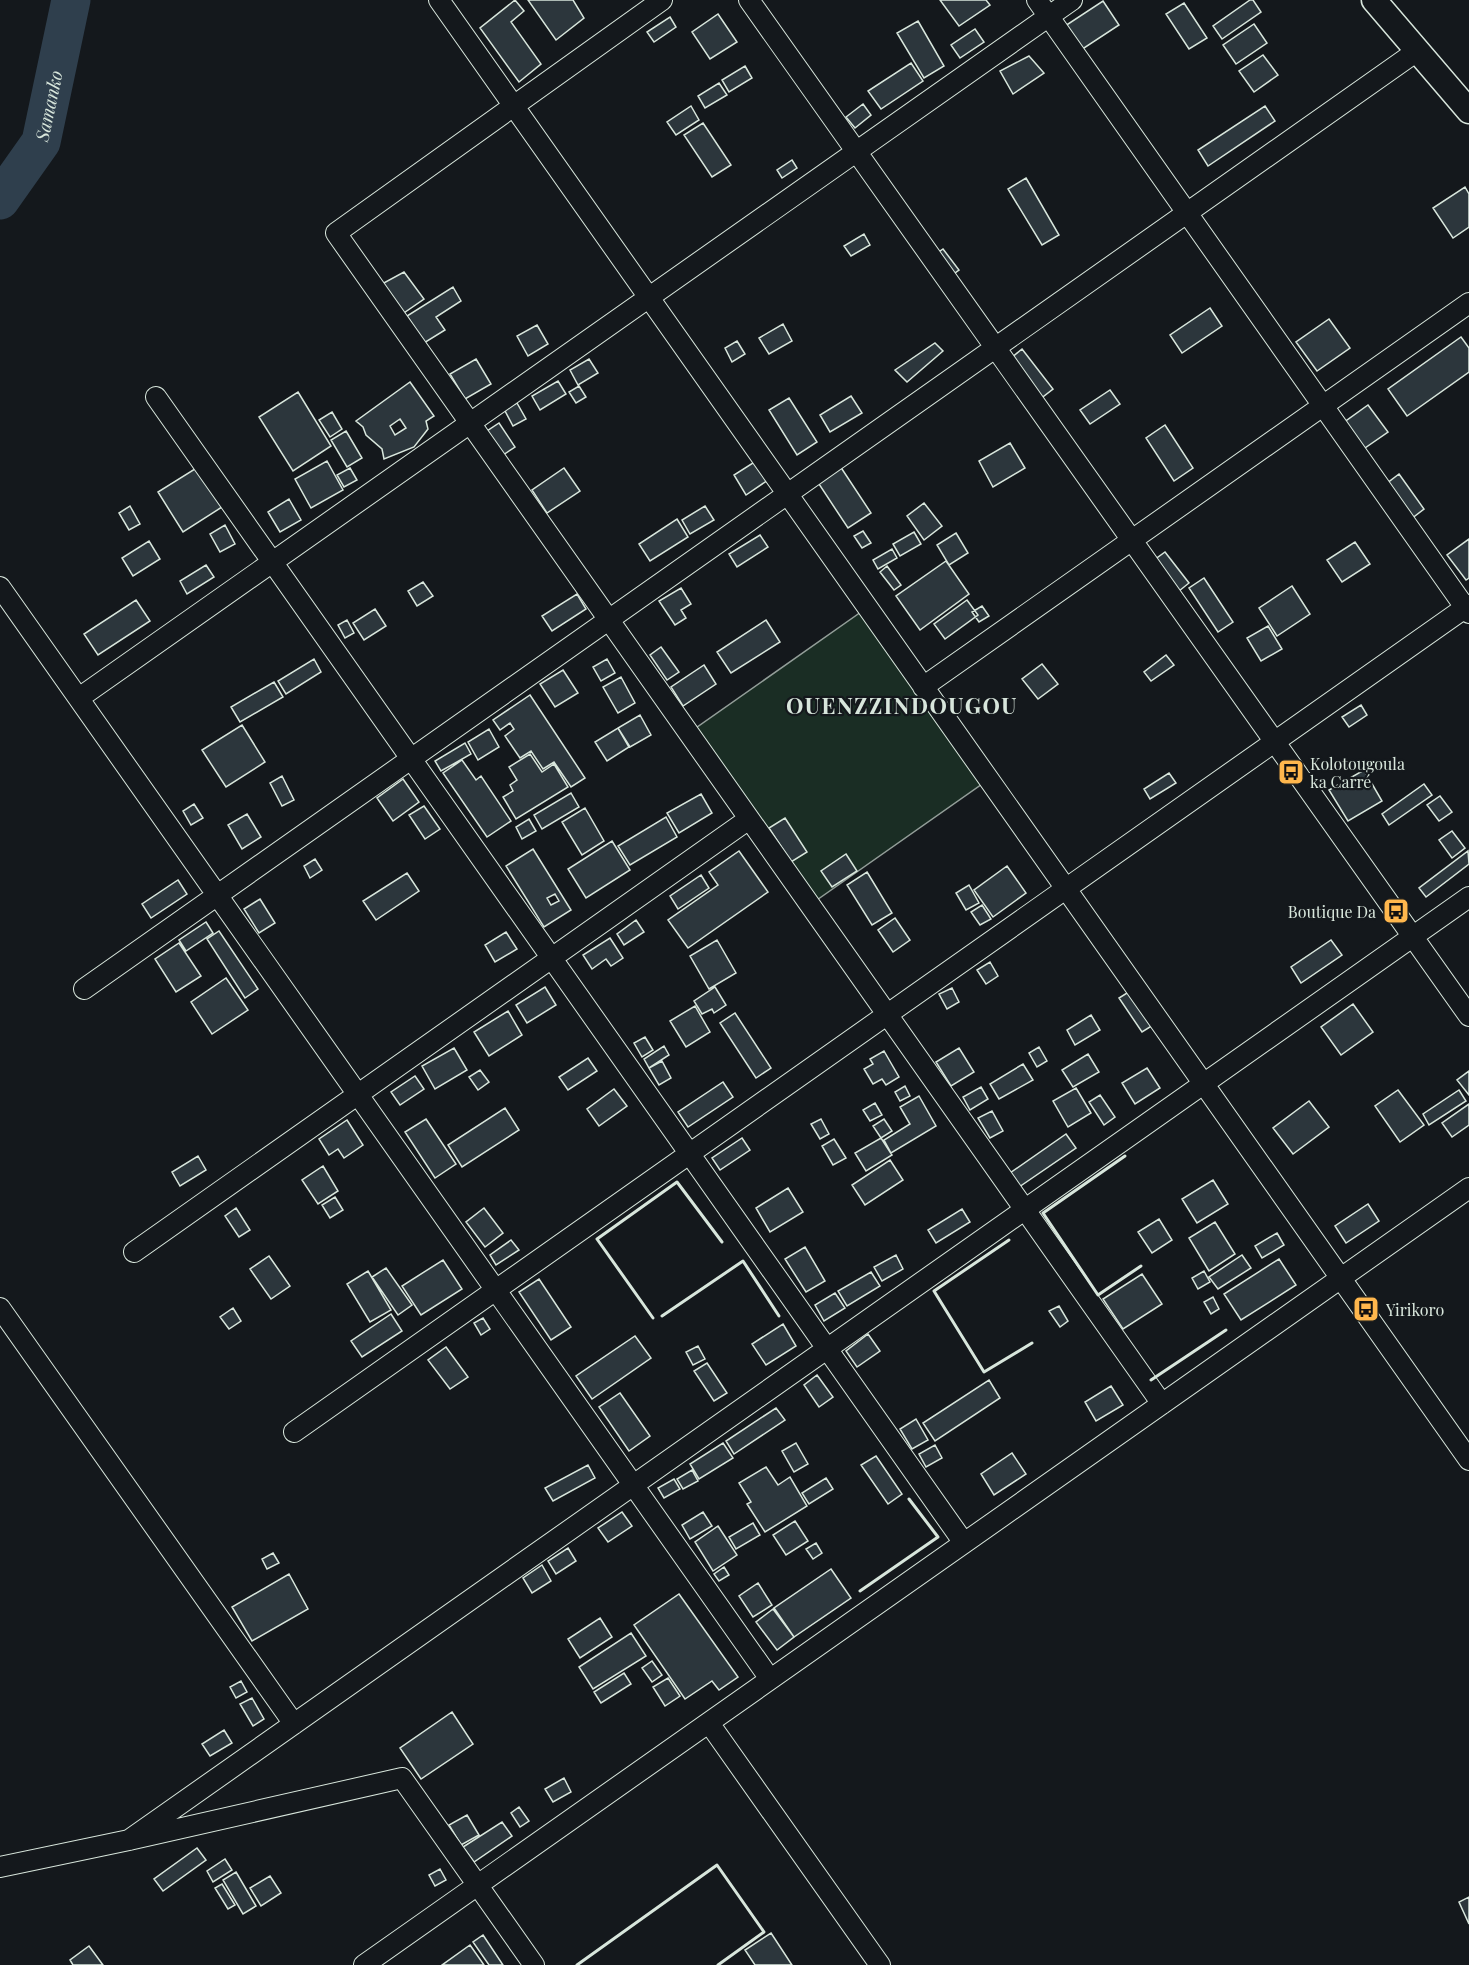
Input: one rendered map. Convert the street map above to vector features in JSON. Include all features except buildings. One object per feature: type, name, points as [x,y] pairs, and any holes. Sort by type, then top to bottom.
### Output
[{"type":"street","points":[[439,0],[1469,1460]]},
{"type":"street","points":[[662,0],[336,233],[1162,1404]]},
{"type":"street","points":[[749,0],[1469,1016]]},
{"type":"street","points":[[294,1432],[1275,742],[1468,609],[1037,0]]},
{"type":"street","points":[[79,698],[1072,0]]},
{"type":"street","points":[[1374,0],[1469,111]]},
{"type":"street","points":[[84,989],[1417,51]]},
{"type":"street","points":[[923,687],[1469,303]]},
{"type":"street","points":[[156,397],[964,1543]]},
{"type":"street","points":[[0,587],[771,1679]]},
{"type":"street","points":[[134,1252],[749,819]]},
{"type":"street","points":[[129,1840],[1469,897]]},
{"type":"street","points":[[364,1965],[1469,1188]]},
{"type":"street","points":[[0,1308],[294,1724]]},
{"type":"street","points":[[709,1723],[880,1965]]},
{"type":"street","points":[[0,1867],[402,1778],[534,1965]]},
{"type":"green space","points":[[861,612],[982,784],[814,902],[693,730]]},
{"type":"waterway","name":"Samanko","points":[[0,200],[41,142],[71,0]]},
{"type":"wall","points":[[1125,1156],[1043,1213],[1098,1295],[1141,1266]]},
{"type":"wall","points":[[653,1318],[597,1239],[677,1182],[722,1242]]},
{"type":"wall","points":[[1009,1240],[934,1291],[984,1372],[1032,1343]]},
{"type":"wall","points":[[662,1316],[743,1261],[779,1316]]},
{"type":"wall","points":[[1151,1380],[1226,1330]]},
{"type":"wall","points":[[860,1591],[938,1537],[909,1499]]},
{"type":"wall","points":[[577,1965],[717,1865],[764,1932],[718,1965]]},
{"type":"place","name":"Kolotougoula ka Carré","points":[[1291,772]]},
{"type":"place","name":"Boutique Da","points":[[1396,911]]},
{"type":"place","name":"Yirikoro","points":[[1366,1309]]},
{"type":"district","name":"OUENZZINDOUGOU","points":[[902,705]]}]
